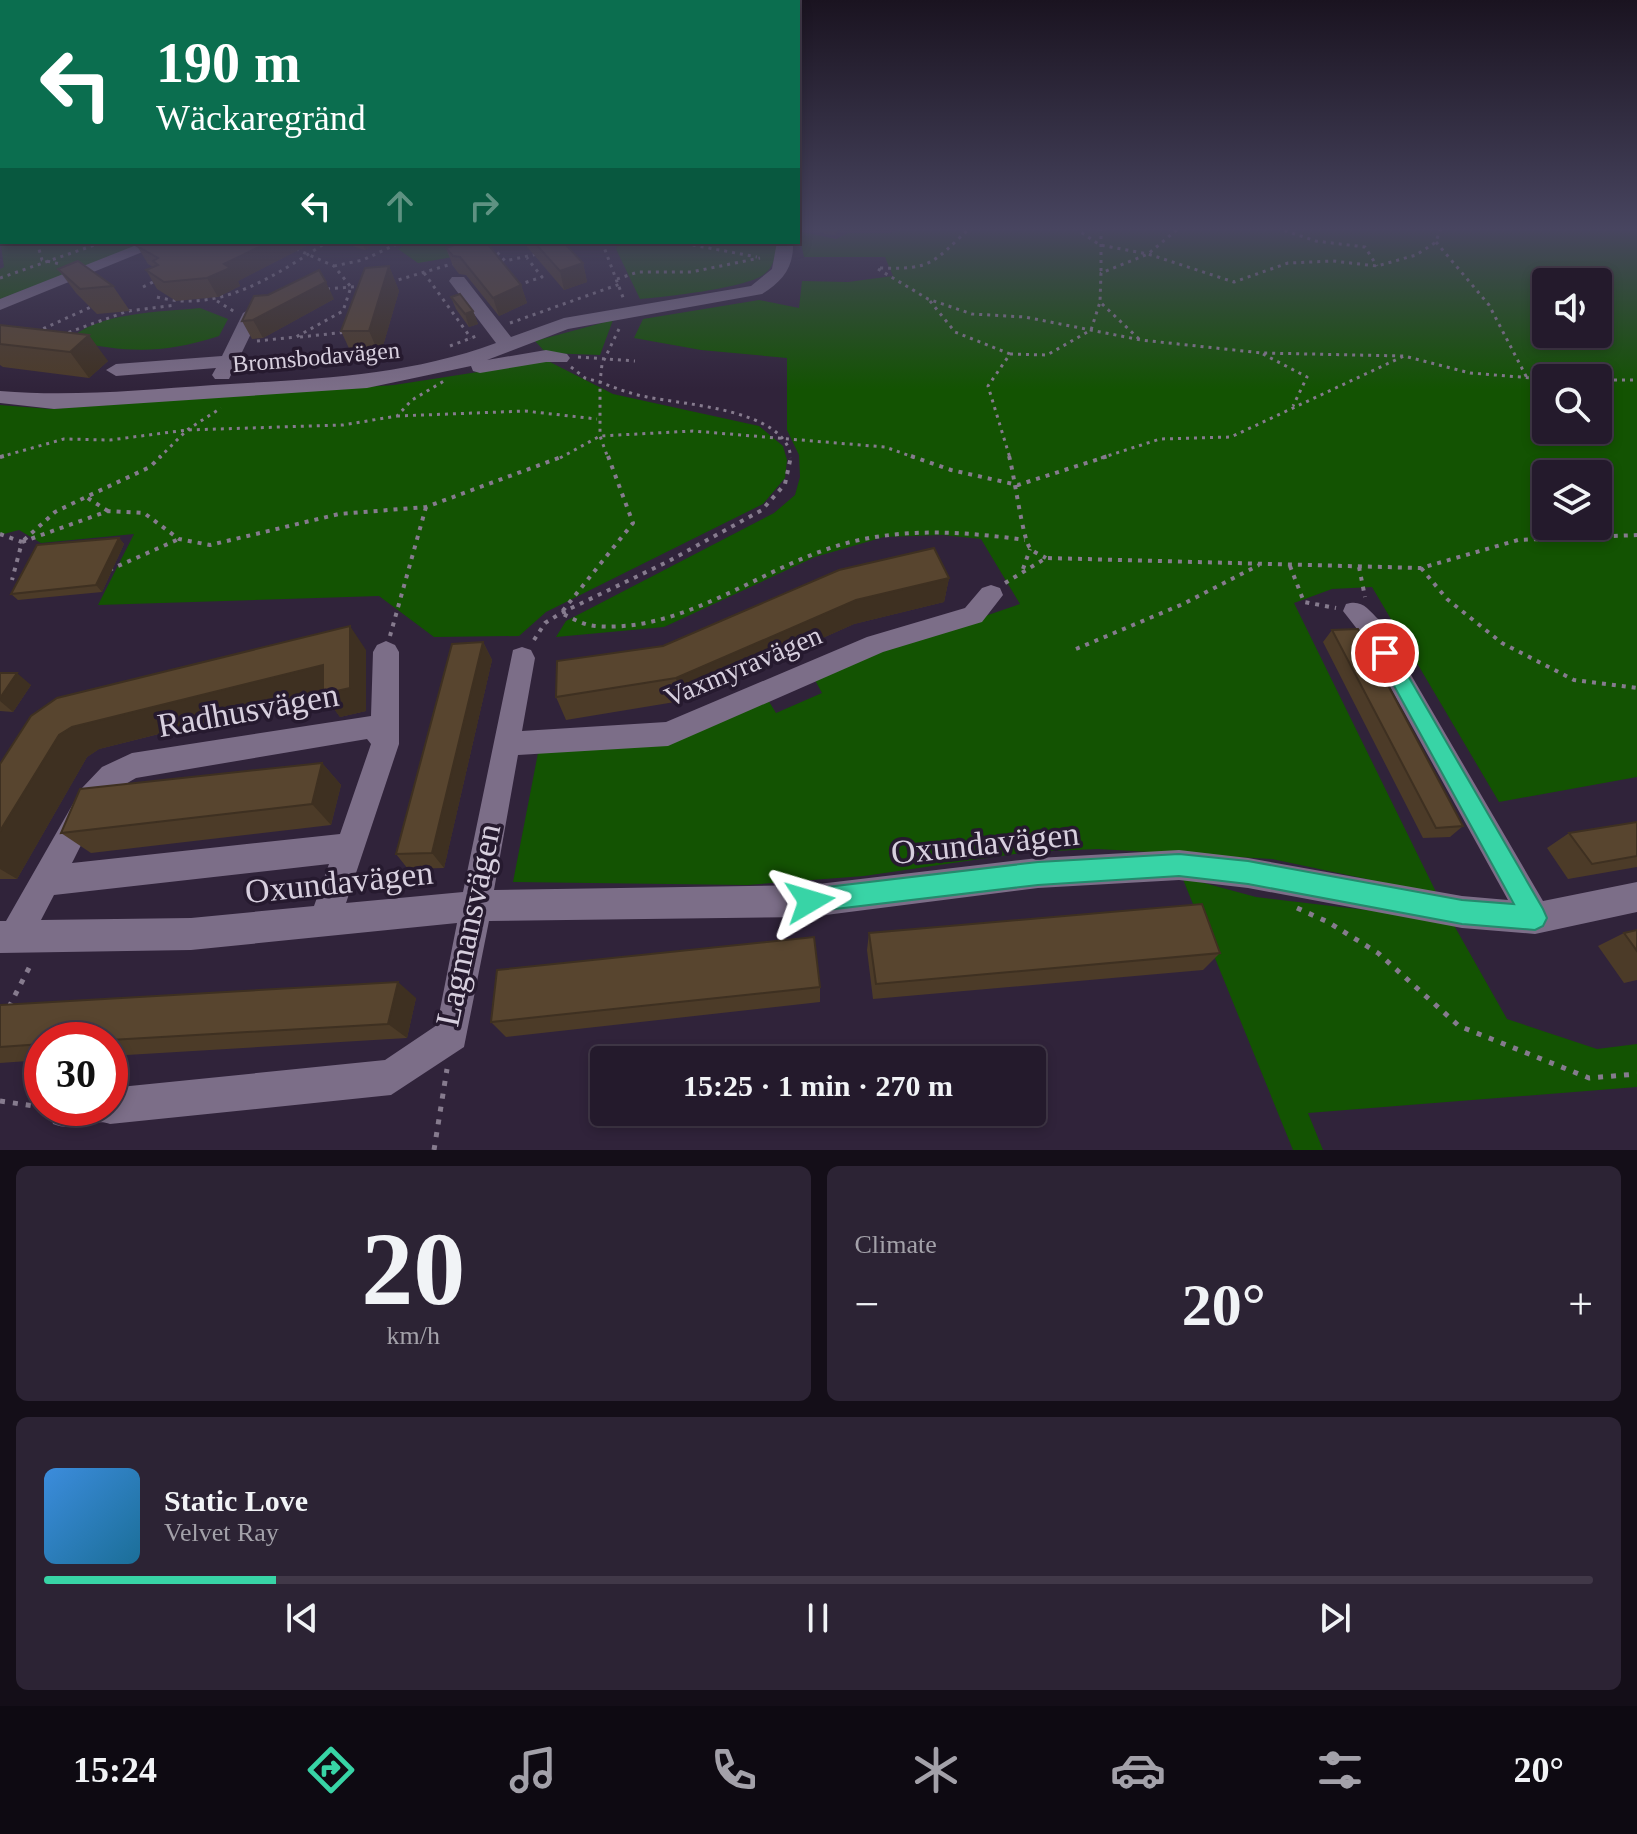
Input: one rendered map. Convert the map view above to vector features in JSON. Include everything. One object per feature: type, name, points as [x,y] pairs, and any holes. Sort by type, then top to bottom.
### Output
[{"type":"street","points":[[0,305],[57,282]]},
{"type":"street","points":[[458,282],[507,345]]},
{"type":"street","name":"Bromsbodavägen","points":[[0,397],[54,402],[367,382],[458,364],[564,324],[756,290],[770,282]]},
{"type":"street","points":[[214,392],[252,313]]},
{"type":"street","points":[[116,370],[233,352]]},
{"type":"street","points":[[458,364],[478,367],[546,356],[560,358]]},
{"type":"street","name":"Vaxmyravägen","points":[[505,744],[668,734],[876,644],[973,615],[991,595]]},
{"type":"street","points":[[1355,611],[1370,627],[1535,918]]},
{"type":"street","points":[[324,923],[385,744],[386,652]]},
{"type":"street","name":"Lagmansvägen","points":[[128,1104],[391,1077],[452,1035],[522,658]]},
{"type":"street","name":"Radhusvägen","points":[[19,938],[92,797],[112,776],[132,766],[367,727],[384,729]]},
{"type":"street","name":"Oxundavägen","points":[[46,881],[350,847]]},
{"type":"street","name":"Oxundavägen","points":[[19,938],[191,934],[475,906],[810,901],[1038,873],[1179,865],[1248,873],[1462,912],[1535,918],[1637,897]]},
{"type":"path","points":[[143,287],[155,282]]},
{"type":"path","points":[[53,340],[75,327],[128,311],[217,301],[255,282]]},
{"type":"path","points":[[347,282],[351,287]]},
{"type":"path","points":[[378,284],[388,282]]},
{"type":"path","points":[[430,282],[471,338]]},
{"type":"path","points":[[515,286],[528,282]]},
{"type":"path","points":[[446,347],[618,282],[625,306]]},
{"type":"path","points":[[903,282],[928,299],[955,332],[1010,354],[1047,355],[1091,330],[1100,302],[1101,282]]},
{"type":"path","points":[[1476,282],[1499,316],[1528,378]]},
{"type":"path","points":[[318,291],[365,286]]},
{"type":"path","points":[[296,337],[343,311],[351,287]]},
{"type":"path","points":[[157,297],[176,305]]},
{"type":"path","points":[[928,299],[972,314],[1025,317],[1141,340],[1262,353],[1404,356],[1470,373],[1532,378]]},
{"type":"path","points":[[217,301],[229,311],[252,313]]},
{"type":"path","points":[[36,340],[31,334],[103,302]]},
{"type":"path","points":[[1100,302],[1141,340]]},
{"type":"path","points":[[343,311],[355,314]]},
{"type":"path","points":[[561,613],[633,523],[600,436],[597,419],[605,357],[623,319]]},
{"type":"path","points":[[233,352],[296,337],[349,332],[352,323]]},
{"type":"path","points":[[1262,353],[1307,377],[1292,409]]},
{"type":"path","points":[[1010,354],[988,386],[1018,485],[1025,540],[1030,549],[1046,558]]},
{"type":"path","points":[[0,534],[22,542],[108,511],[144,513],[179,539],[210,545],[339,514],[426,507],[549,464],[600,436],[693,431],[885,447],[951,470],[1018,485],[1160,439],[1231,437],[1404,356]]},
{"type":"path","points":[[560,358],[605,357],[635,361]]},
{"type":"path","points":[[522,658],[545,623],[698,546],[770,505],[790,479],[792,458],[785,438],[762,423],[726,411],[651,401],[585,378],[560,358]]},
{"type":"path","points":[[397,416],[412,400],[439,386],[458,364]]},
{"type":"path","points":[[1612,380],[1637,380]]},
{"type":"path","points":[[12,580],[22,542],[55,512],[150,467],[187,430],[221,408],[238,390]]},
{"type":"path","points":[[0,457],[64,439],[110,440],[187,430],[343,425],[397,416],[525,411],[597,419]]},
{"type":"path","points":[[86,497],[108,511]]},
{"type":"path","points":[[386,652],[426,507]]},
{"type":"path","points":[[561,613],[593,626],[664,619],[829,547],[886,533],[940,531],[1025,540]]},
{"type":"path","points":[[991,595],[1023,569],[1046,558],[1421,568],[1518,540],[1637,535]]},
{"type":"path","points":[[109,570],[179,539]]},
{"type":"path","points":[[1023,569],[1030,549]]},
{"type":"path","points":[[1076,649],[1183,604],[1261,564]]},
{"type":"path","points":[[1290,565],[1304,602],[1355,611],[1365,597],[1359,567]]},
{"type":"path","points":[[1421,568],[1447,599],[1502,643],[1574,680],[1637,688]]},
{"type":"path","points":[[1285,903],[1328,922],[1378,953],[1459,1026],[1589,1078],[1637,1074]]},
{"type":"path","points":[[7,1011],[19,938]]},
{"type":"path","points":[[434,1150],[452,1035]]},
{"type":"path","points":[[0,1101],[24,1104]]},
{"type":"green space","points":[[0,282],[45,282],[0,299]]},
{"type":"green space","points":[[632,282],[748,282],[704,291],[640,299]]},
{"type":"green space","points":[[802,282],[1532,282],[1532,348],[1612,348],[1612,282],[1637,282],[1637,777],[1499,802],[1372,587],[1332,589],[1294,603],[1437,894],[1272,859],[1098,849],[1029,852],[864,876],[747,885],[513,882],[538,753],[768,700],[776,713],[822,693],[815,680],[880,652],[1020,604],[981,539],[942,535],[884,537],[815,557],[664,627],[556,637],[566,621],[774,513],[795,495],[800,477],[799,455],[787,430],[787,358],[701,350],[634,338],[643,319],[759,300],[799,308]]},
{"type":"green space","points":[[200,308],[228,319],[219,336],[179,346],[144,350],[68,341],[80,331],[112,319]]},
{"type":"green space","points":[[613,320],[600,355],[546,353],[535,341]]},
{"type":"green space","points":[[548,361],[613,394],[759,426],[783,446],[787,460],[785,478],[763,504],[546,612],[519,636],[434,637],[379,596],[98,605],[134,534],[41,543],[19,530],[0,535],[0,405],[50,409],[394,385]]},
{"type":"green space","points":[[1182,877],[1256,897],[1451,920],[1507,1019],[1597,1049],[1637,1044],[1637,1087],[1308,1113],[1323,1150],[1293,1150]]},
{"type":"building","points":[[72,282],[107,282],[113,286],[80,289]]},
{"type":"building","points":[[295,282],[326,282],[253,320],[242,321],[254,296],[268,295]]},
{"type":"building","points":[[360,282],[384,282],[369,331],[341,331]]},
{"type":"building","points":[[480,282],[518,282],[521,285],[493,298]]},
{"type":"building","points":[[460,294],[473,311],[465,314],[451,297]]},
{"type":"building","points":[[0,325],[89,335],[70,352],[0,344]]},
{"type":"building","points":[[119,538],[96,585],[11,594],[37,545]]},
{"type":"building","points":[[934,548],[949,578],[856,600],[676,678],[556,697],[557,661],[663,646],[839,570]]},
{"type":"building","points":[[350,626],[350,688],[323,694],[323,665],[72,727],[59,735],[0,831],[0,764],[31,716],[57,698]]},
{"type":"building","points":[[1358,629],[1463,826],[1436,828],[1332,630]]},
{"type":"building","points":[[483,642],[432,853],[396,854],[452,644]]},
{"type":"building","points":[[0,673],[17,673],[0,698]]},
{"type":"building","points":[[322,763],[312,804],[61,833],[80,789]]},
{"type":"building","points":[[1637,822],[1637,856],[1592,864],[1569,833]]},
{"type":"building","points":[[1202,904],[1220,953],[876,984],[869,933]]},
{"type":"building","points":[[1637,930],[1637,951],[1624,933]]},
{"type":"building","points":[[814,937],[820,987],[491,1022],[497,970]]},
{"type":"building","points":[[398,982],[388,1024],[128,1039],[128,1022],[24,1022],[24,1045],[0,1047],[0,1005]]},
{"type":"route","points":[[810,901],[1038,873],[1179,865],[1248,873],[1462,912],[1535,918],[1385,653]]}]
